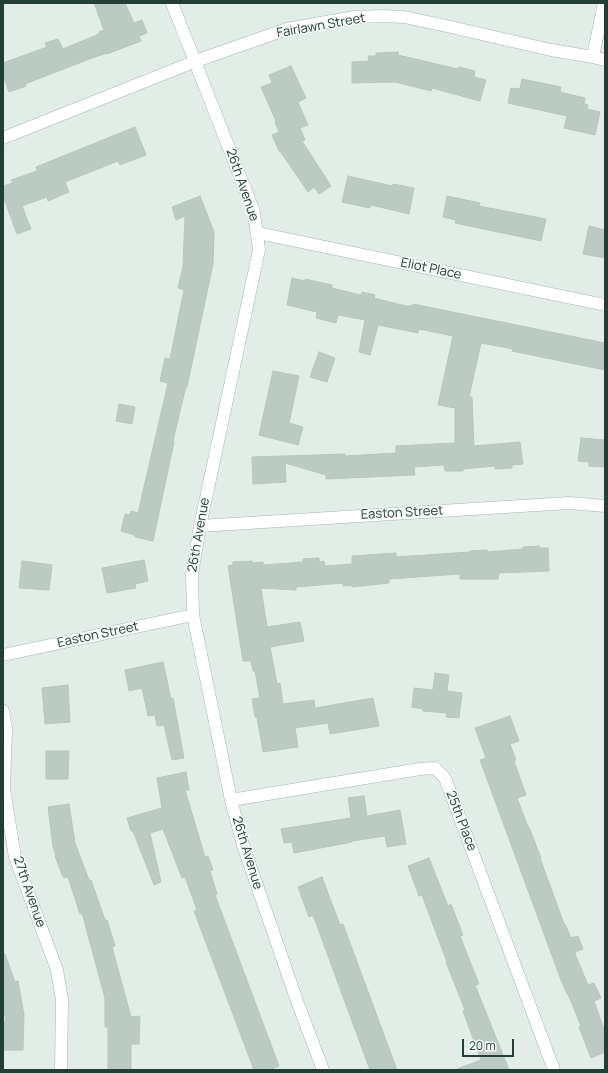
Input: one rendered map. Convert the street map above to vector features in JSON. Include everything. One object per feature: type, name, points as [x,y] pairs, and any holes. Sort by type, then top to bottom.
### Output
[{"type":"street","name":"26th Avenue","points":[[172,3],[254,212],[258,233],[259,250],[200,526],[192,574],[193,615],[231,800],[243,845],[259,894],[323,1070]]},
{"type":"street","points":[[593,57],[604,3]]},
{"type":"street","name":"Fairlawn Street","points":[[3,138],[196,61],[287,29],[356,17],[404,17],[551,50],[605,60]]},
{"type":"street","name":"Eliot Place","points":[[258,233],[605,305]]},
{"type":"street","name":"Easton Street","points":[[200,526],[569,503],[605,506]]},
{"type":"street","name":"Easton Street","points":[[3,655],[193,615]]},
{"type":"street","name":"27th Avenue","points":[[3,711],[6,729],[4,789],[16,857],[57,970],[62,1000],[61,1070]]},
{"type":"street","name":"25th Place","points":[[231,800],[420,769],[435,768],[445,778],[554,1070]]},
{"type":"building","points":[[94,3],[125,3],[134,23],[142,20],[147,33],[139,36],[141,41],[92,58],[25,84],[26,86],[9,92],[3,76],[3,63],[47,47],[45,43],[58,39],[63,49],[99,34],[99,32],[104,30]]},
{"type":"building","points":[[398,52],[398,55],[458,69],[459,67],[475,71],[474,77],[486,80],[480,101],[432,88],[431,91],[395,82],[352,83],[352,62],[369,61],[368,56],[376,56],[376,53]]},
{"type":"building","points":[[291,66],[306,98],[298,102],[308,125],[300,128],[305,140],[302,141],[331,186],[319,194],[314,187],[308,192],[279,151],[272,135],[279,132],[275,122],[276,121],[261,87],[272,83],[269,75]]},
{"type":"building","points":[[522,79],[561,87],[560,92],[585,98],[584,104],[588,105],[587,109],[600,112],[595,135],[564,128],[567,116],[508,103],[511,88],[520,89]]},
{"type":"building","points":[[135,127],[146,155],[120,165],[118,161],[65,182],[69,192],[48,201],[47,197],[22,206],[31,229],[17,234],[3,196],[3,186],[13,183],[11,180],[37,171],[36,167]]},
{"type":"building","points":[[348,176],[392,186],[393,184],[414,188],[409,214],[371,205],[370,208],[342,202]]},
{"type":"building","points":[[200,196],[214,232],[213,264],[187,387],[186,386],[173,441],[153,541],[135,537],[135,535],[121,531],[125,514],[130,515],[131,511],[138,513],[168,383],[160,381],[165,358],[170,359],[184,290],[178,288],[183,267],[185,216],[176,220],[172,207]]},
{"type":"building","points":[[447,196],[480,203],[479,206],[546,219],[541,241],[455,223],[456,220],[443,217]]},
{"type":"building","points":[[589,226],[605,230],[605,258],[583,254]]},
{"type":"building","points":[[292,278],[305,281],[305,279],[332,285],[332,288],[361,295],[362,292],[375,295],[374,298],[406,306],[413,306],[413,304],[605,343],[605,370],[512,351],[513,349],[481,343],[469,397],[472,397],[474,446],[520,442],[523,464],[512,465],[512,468],[495,469],[495,466],[463,469],[463,471],[445,471],[444,465],[414,467],[415,475],[326,479],[326,475],[285,463],[286,482],[253,484],[252,457],[345,454],[345,456],[396,453],[396,446],[455,443],[455,408],[438,405],[453,336],[419,329],[418,333],[378,325],[370,355],[359,352],[365,320],[338,315],[336,323],[316,318],[317,312],[287,305]]},
{"type":"building","points":[[319,352],[335,358],[327,382],[310,377]]},
{"type":"building","points":[[273,371],[299,376],[289,423],[303,427],[298,445],[259,435]]},
{"type":"building","points":[[119,404],[135,407],[132,424],[116,421]]},
{"type":"building","points":[[581,438],[605,440],[605,467],[589,466],[589,462],[578,461]]},
{"type":"building","points":[[539,546],[540,548],[548,548],[549,571],[499,573],[498,579],[460,579],[460,574],[389,579],[389,583],[352,587],[352,585],[343,586],[343,583],[296,587],[296,590],[261,588],[267,627],[300,622],[304,641],[270,647],[277,684],[280,683],[283,704],[314,700],[315,708],[373,698],[379,726],[330,734],[328,723],[295,728],[298,747],[263,752],[257,717],[255,717],[252,699],[260,698],[255,671],[253,671],[251,661],[243,661],[228,566],[233,565],[233,562],[263,562],[263,565],[303,562],[303,559],[319,558],[319,562],[324,561],[325,566],[352,564],[352,556],[396,553],[396,557],[487,550],[487,552]]},
{"type":"building","points":[[144,560],[148,581],[135,584],[136,588],[107,593],[102,568]]},
{"type":"building","points":[[22,561],[52,565],[49,590],[19,588]]},
{"type":"building","points":[[163,662],[171,699],[173,698],[184,758],[172,760],[164,725],[157,726],[155,715],[148,716],[142,688],[129,691],[125,670]]},
{"type":"building","points":[[435,673],[449,675],[447,691],[462,693],[459,718],[446,717],[447,713],[423,711],[423,709],[412,707],[414,688],[433,690]]},
{"type":"building","points":[[68,685],[70,722],[45,724],[42,688]]},
{"type":"building","points":[[510,716],[519,741],[510,744],[516,760],[514,761],[526,795],[517,798],[541,858],[564,924],[571,938],[578,936],[583,949],[575,952],[575,954],[588,985],[594,983],[601,998],[594,1001],[605,1032],[605,1052],[591,1058],[579,1027],[581,1026],[561,980],[480,760],[486,758],[475,728]]},
{"type":"building","points":[[46,751],[69,751],[68,779],[46,779]]},
{"type":"building","points":[[186,772],[189,790],[185,790],[205,857],[208,856],[213,870],[210,871],[217,894],[215,895],[279,1066],[269,1070],[254,1070],[194,911],[197,910],[185,877],[182,878],[163,829],[150,833],[161,882],[154,885],[127,818],[162,808],[157,778]]},
{"type":"building","points":[[364,796],[367,816],[400,810],[406,844],[387,847],[385,836],[294,853],[292,842],[284,843],[281,829],[351,818],[348,798]]},
{"type":"building","points":[[69,804],[75,843],[89,880],[91,880],[105,920],[107,920],[115,946],[112,947],[131,1017],[140,1016],[139,1044],[131,1044],[131,1070],[108,1070],[108,1027],[105,1027],[105,998],[82,913],[80,914],[68,877],[63,877],[55,856],[48,807]]},
{"type":"building","points":[[429,858],[448,906],[451,904],[463,935],[460,936],[479,984],[475,985],[509,1070],[457,1070],[481,1060],[463,1011],[465,1010],[422,895],[419,896],[408,866]]},
{"type":"building","points":[[322,877],[340,925],[343,924],[397,1070],[370,1070],[313,915],[309,917],[298,887]]},
{"type":"building","points":[[3,954],[5,954],[15,982],[18,981],[24,1015],[23,1050],[3,1050],[3,1021],[6,1021],[3,1005]]}]
